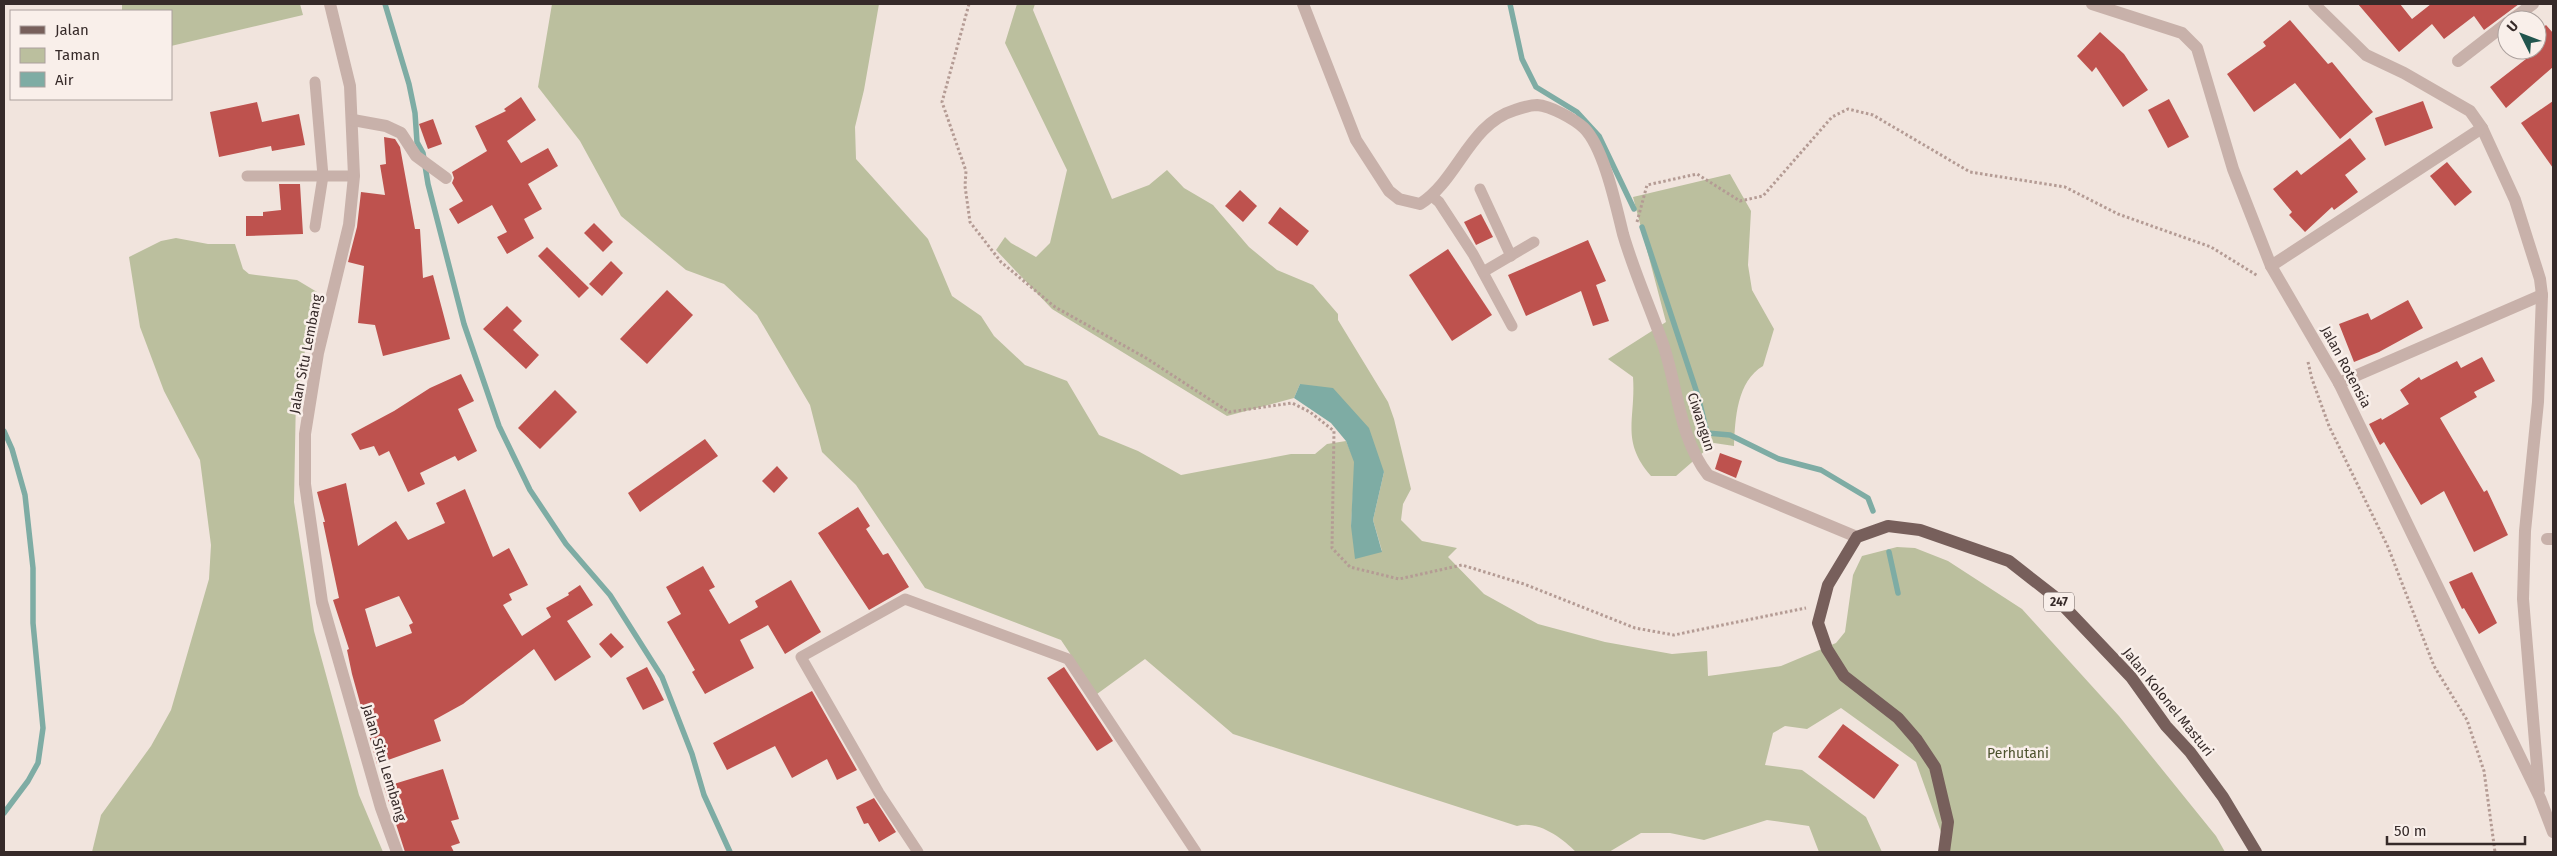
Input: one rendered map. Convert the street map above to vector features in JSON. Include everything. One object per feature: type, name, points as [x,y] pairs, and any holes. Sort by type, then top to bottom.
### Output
[{"type":"main road","name":"Jalan Kolonel Masturi","points":[[1857,537],[1881,528],[1904,527],[1963,544],[2008,561],[2035,580],[2055,597],[2131,676],[2166,726],[2190,752],[2224,797],[2256,852]]},
{"type":"main road","points":[[1857,537],[1828,585],[1818,623],[1827,649],[1844,676],[1898,718],[1935,767],[1948,822],[1944,852]]},
{"type":"street","name":"Jalan Situ Lembang","points":[[330,4],[350,86],[354,176],[349,225],[318,353],[306,434],[305,484],[322,602],[380,808],[397,852]]},
{"type":"street","points":[[1303,4],[1356,140],[1389,190],[1399,199],[1420,204],[1432,196]]},
{"type":"street","name":"Jalan Rotensia","points":[[2092,4],[2182,33],[2194,43],[2219,116],[2236,178],[2271,266],[2339,383],[2540,798]]},
{"type":"street","points":[[2314,4],[2366,55],[2404,73],[2470,111],[2482,128],[2515,200],[2540,279],[2542,295],[2538,402],[2525,531],[2523,599],[2540,798],[2553,832]]},
{"type":"street","points":[[2458,61],[2497,31]]},
{"type":"street","name":"Ciwangun","points":[[1432,196],[1480,133],[1495,118],[1515,110],[1537,105],[1553,111],[1584,128],[1595,143],[1613,195],[1628,252],[1663,346],[1695,459],[1708,475],[1792,508],[1857,537]]},
{"type":"street","points":[[353,120],[386,126],[402,133],[416,156],[446,178]]},
{"type":"street","points":[[2271,266],[2482,128]]},
{"type":"street","points":[[2339,383],[2542,295]]},
{"type":"lane","points":[[314,82],[323,176],[315,227]]},
{"type":"lane","points":[[247,176],[354,176]]},
{"type":"lane","points":[[1480,189],[1511,256]]},
{"type":"lane","points":[[1432,196],[1440,202],[1484,272],[1512,326]]},
{"type":"lane","points":[[1484,272],[1534,242]]},
{"type":"lane","points":[[918,852],[879,793],[801,657],[906,599],[1068,659],[1196,852]]},
{"type":"path","points":[[969,4],[942,102],[966,171],[965,186],[970,222],[1001,262],[1055,307],[1146,358],[1229,412],[1292,403],[1310,412],[1334,432],[1332,548],[1350,567],[1399,579],[1462,564],[1524,584],[1635,628],[1674,635],[1798,609],[1822,607]]},
{"type":"path","points":[[1636,223],[1647,185],[1697,174],[1740,201],[1763,196],[1832,117],[1848,109],[1873,115],[1970,172],[2065,187],[2118,214],[2211,247],[2258,276],[2264,283]]},
{"type":"path","points":[[2306,352],[2312,379],[2329,426],[2388,547],[2434,666],[2467,720],[2484,771],[2495,852]]},
{"type":"green space","points":[[122,4],[300,4],[303,15],[172,46],[172,10],[122,10]]},
{"type":"green space","name":"Perhutani","points":[[552,4],[879,4],[864,90],[855,127],[856,159],[928,239],[952,296],[981,316],[994,336],[1025,365],[1067,381],[1099,435],[1138,451],[1181,475],[1291,454],[1315,454],[1327,444],[1346,441],[1355,462],[1351,526],[1382,551],[1373,520],[1384,472],[1300,384],[1294,398],[1227,416],[1052,309],[996,250],[1005,237],[1011,243],[1036,257],[1050,243],[1067,170],[1005,43],[1017,4],[1035,4],[1033,10],[1112,199],[1149,185],[1167,170],[1184,188],[1213,205],[1249,247],[1277,270],[1313,285],[1338,314],[1338,320],[1388,402],[1411,489],[1403,504],[1401,520],[1422,541],[1457,548],[1448,557],[1484,594],[1538,624],[1605,642],[1672,654],[1707,651],[1708,676],[1781,666],[1836,643],[1845,632],[1853,575],[1862,556],[1897,547],[1915,548],[1948,561],[2022,609],[2119,716],[2216,836],[2225,852],[1948,852],[1916,762],[1841,708],[1807,729],[1785,726],[1773,733],[1765,765],[1802,770],[1866,817],[1882,852],[1819,852],[1809,826],[1767,820],[1704,840],[1670,833],[1641,833],[1609,852],[1576,852],[1557,836],[1541,828],[1525,825],[1517,826],[1233,734],[1145,659],[1097,694],[1061,640],[925,588],[856,485],[822,452],[810,405],[757,315],[724,284],[686,270],[621,216],[580,141],[538,87]]},
{"type":"green space","points":[[1730,174],[1751,211],[1748,265],[1752,290],[1774,329],[1763,366],[1748,381],[1739,402],[1734,446],[1714,443],[1676,476],[1651,476],[1641,463],[1632,440],[1633,377],[1608,359],[1666,322],[1633,197]]},
{"type":"green space","points":[[176,238],[208,244],[235,244],[243,269],[249,274],[297,280],[317,292],[296,395],[294,502],[314,631],[359,795],[383,852],[92,852],[101,815],[151,746],[171,710],[209,579],[211,545],[200,460],[164,391],[140,327],[129,257],[161,241]]},
{"type":"water","points":[[1300,384],[1333,388],[1369,428],[1384,472],[1373,520],[1382,552],[1355,559],[1351,526],[1354,462],[1346,441],[1331,423],[1294,398]]},
{"type":"building","points":[[2358,4],[2400,4],[2412,19],[2431,4],[2519,4],[2511,10],[2497,10],[2497,20],[2484,30],[2474,16],[2444,39],[2432,24],[2399,52]]},
{"type":"building","points":[[2290,20],[2328,64],[2332,62],[2373,112],[2340,139],[2295,83],[2254,112],[2227,74],[2266,46],[2263,42]]},
{"type":"building","points":[[2547,26],[2553,33],[2553,67],[2506,108],[2490,87],[2525,60],[2547,60]]},
{"type":"building","points":[[2100,32],[2124,54],[2148,90],[2123,107],[2096,67],[2092,72],[2077,56]]},
{"type":"building","points":[[521,97],[536,120],[507,141],[521,163],[548,148],[558,166],[528,184],[542,209],[524,219],[534,238],[507,254],[497,237],[507,232],[492,205],[458,224],[449,209],[463,201],[452,183],[454,178],[452,172],[487,151],[475,126],[506,111],[504,109]]},
{"type":"building","points":[[2169,99],[2189,137],[2168,148],[2148,110]]},
{"type":"building","points":[[2423,101],[2433,128],[2385,146],[2375,118]]},
{"type":"building","points":[[2553,101],[2553,168],[2521,123]]},
{"type":"building","points":[[257,102],[262,122],[299,114],[305,145],[272,151],[271,146],[219,157],[210,112]]},
{"type":"building","points":[[433,119],[442,144],[428,149],[419,124]]},
{"type":"building","points":[[384,137],[395,139],[400,147],[415,229],[420,229],[423,278],[433,275],[450,339],[383,356],[375,325],[358,323],[364,266],[348,262],[357,227],[361,192],[385,195],[380,165],[386,164]]},
{"type":"building","points":[[2350,138],[2366,159],[2345,175],[2358,192],[2334,210],[2332,207],[2305,232],[2289,215],[2292,212],[2273,189],[2297,170],[2301,175]]},
{"type":"building","points":[[2447,162],[2472,192],[2455,206],[2430,176]]},
{"type":"building","points":[[279,184],[300,184],[303,234],[246,236],[246,216],[263,216],[263,212],[281,210]]},
{"type":"building","points":[[1240,190],[1257,206],[1243,222],[1225,206]]},
{"type":"building","points":[[1280,207],[1309,231],[1297,246],[1268,223]]},
{"type":"building","points":[[1481,214],[1493,237],[1476,245],[1464,222]]},
{"type":"building","points":[[594,223],[613,242],[603,252],[584,233]]},
{"type":"building","points":[[1588,240],[1606,281],[1596,285],[1609,321],[1593,326],[1581,291],[1526,316],[1508,275]]},
{"type":"building","points":[[547,247],[589,288],[579,298],[538,256]]},
{"type":"building","points":[[1448,249],[1492,315],[1452,341],[1409,275]]},
{"type":"building","points":[[611,261],[623,273],[602,296],[589,284]]},
{"type":"building","points":[[667,290],[693,315],[647,364],[620,339]]},
{"type":"building","points":[[2408,300],[2423,328],[2379,352],[2354,362],[2339,324],[2368,313],[2371,320]]},
{"type":"building","points":[[507,306],[522,321],[513,330],[539,355],[526,369],[483,329]]},
{"type":"building","points":[[2482,357],[2495,381],[2474,392],[2477,397],[2440,418],[2484,492],[2487,490],[2508,535],[2474,552],[2444,491],[2421,505],[2384,442],[2380,445],[2369,424],[2381,418],[2382,420],[2409,404],[2400,390],[2419,377],[2421,380],[2457,361],[2461,368]]},
{"type":"building","points":[[461,374],[474,401],[458,409],[477,451],[458,461],[455,456],[420,473],[425,484],[408,492],[389,451],[379,456],[374,446],[360,450],[351,434],[394,411],[430,388]]},
{"type":"building","points":[[555,390],[577,412],[540,449],[518,428]]},
{"type":"building","points":[[705,439],[718,456],[640,512],[628,493]]},
{"type":"building","points":[[1720,453],[1742,461],[1736,478],[1715,469]]},
{"type":"building","points":[[777,466],[788,478],[774,493],[762,481]]},
{"type":"building","points":[[346,483],[358,546],[396,521],[408,540],[445,523],[436,503],[465,489],[493,557],[509,548],[528,585],[509,594],[512,600],[503,605],[522,636],[551,617],[546,608],[569,595],[568,593],[580,585],[593,605],[567,621],[591,657],[555,681],[534,649],[463,704],[434,720],[441,741],[377,764],[352,674],[347,650],[349,649],[333,600],[339,598],[323,522],[325,522],[317,492]],"holes":[[[399,596],[413,623],[409,625],[412,633],[376,647],[365,609]]]},
{"type":"building","points":[[858,507],[870,526],[866,529],[883,555],[888,553],[909,587],[869,610],[818,533]]},
{"type":"building","points":[[703,566],[715,587],[709,590],[729,624],[758,607],[755,601],[791,580],[821,632],[785,654],[768,625],[740,640],[754,668],[705,694],[692,672],[695,670],[667,622],[681,614],[666,587]]},
{"type":"building","points":[[2472,572],[2497,623],[2479,634],[2464,608],[2462,609],[2449,582]]},
{"type":"building","points":[[611,633],[624,647],[611,658],[599,644]]},
{"type":"building","points":[[647,667],[664,700],[643,710],[626,678]]},
{"type":"building","points":[[1064,667],[1113,741],[1097,751],[1047,678]]},
{"type":"building","points":[[812,691],[857,770],[837,780],[827,759],[792,778],[775,746],[727,770],[713,743]]},
{"type":"building","points":[[1843,724],[1899,765],[1874,799],[1818,757]]},
{"type":"building","points":[[443,769],[459,819],[451,821],[460,843],[451,846],[454,852],[405,852],[384,787]]},
{"type":"building","points":[[874,798],[896,832],[879,842],[868,823],[864,824],[856,807]]},
{"type":"waterway","points":[[385,4],[409,84],[415,113],[417,142],[423,153],[428,184],[464,324],[499,426],[530,490],[566,544],[610,595],[662,677],[692,754],[704,795],[730,852]]},
{"type":"waterway","points":[[1510,4],[1522,59],[1536,87],[1577,112],[1599,136],[1634,209]]},
{"type":"waterway","points":[[1642,227],[1698,396],[1707,433],[1730,435],[1779,459],[1821,470],[1868,498],[1873,511]]},
{"type":"waterway","points":[[4,431],[12,449],[25,495],[33,568],[33,623],[43,728],[38,763],[28,781],[4,813]]},
{"type":"waterway","points":[[1889,552],[1898,593]]}]
